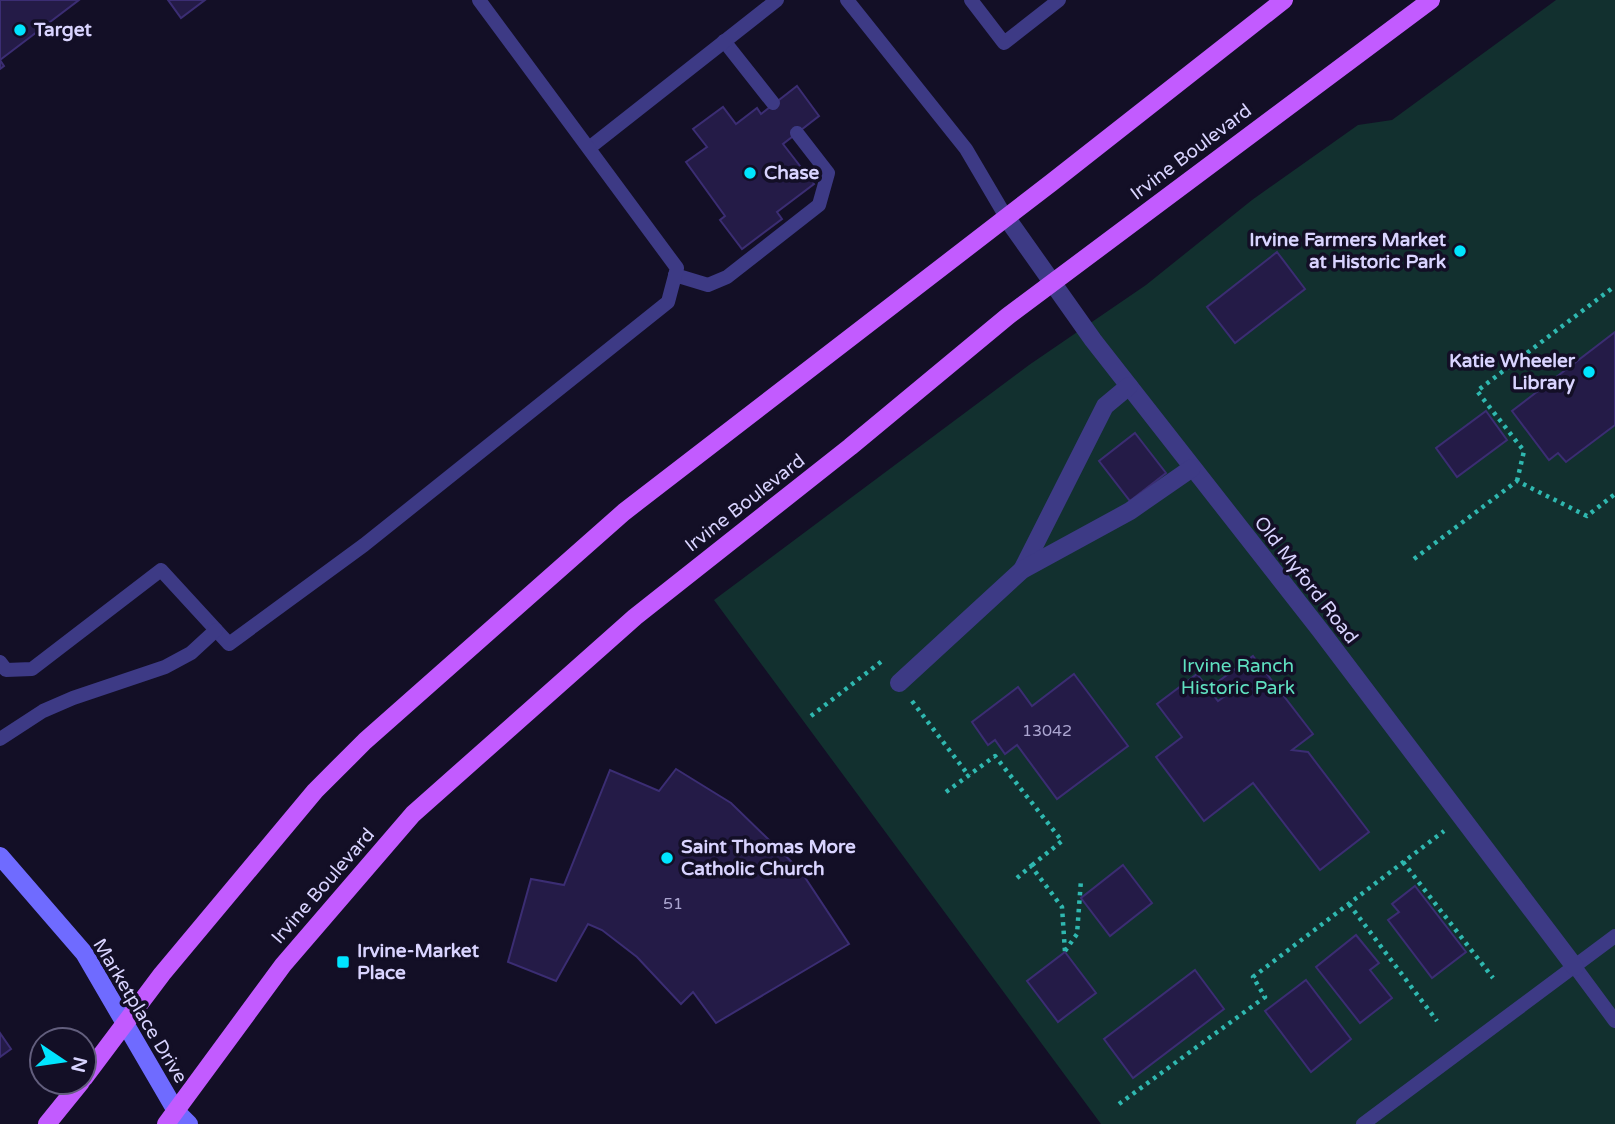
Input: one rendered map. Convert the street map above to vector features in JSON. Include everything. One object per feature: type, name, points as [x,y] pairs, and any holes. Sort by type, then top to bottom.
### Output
[{"type":"main road","points":[[98,1060],[162,975],[315,791],[365,741],[624,512],[1284,0]]},
{"type":"main road","name":"Irvine Boulevard","points":[[177,1120],[283,965],[413,814],[635,617],[1052,282],[1431,0]]},
{"type":"main road","points":[[47,1124],[70,1096]]},
{"type":"street","name":"Old Myford Road","points":[[1006,218],[1129,386],[1320,631],[1575,967]]},
{"type":"street","points":[[1022,570],[1105,406],[1129,386]]},
{"type":"street","points":[[899,683],[1022,570],[1130,511],[1192,468]]},
{"type":"street","name":"Marketplace Drive","points":[[0,856],[83,953],[126,1022],[177,1120]]},
{"type":"lane","points":[[0,662],[6,670],[32,669],[161,570],[229,644],[363,545],[668,302],[677,268],[479,0]]},
{"type":"lane","points":[[589,148],[777,0]]},
{"type":"lane","points":[[847,0],[966,149],[1006,218]]},
{"type":"lane","points":[[971,0],[1004,43],[1059,0]]},
{"type":"lane","points":[[724,41],[773,103]]},
{"type":"lane","points":[[675,275],[708,285],[727,276],[819,205],[828,173],[797,134]]},
{"type":"lane","points":[[0,739],[43,711],[165,667],[191,653],[216,630]]},
{"type":"lane","points":[[1363,1124],[1615,936]]},
{"type":"lane","points":[[1575,967],[1615,1021]]},
{"type":"path","points":[[1413,559],[1517,481],[1524,452],[1477,391],[1614,289]]},
{"type":"path","points":[[1517,481],[1587,516],[1615,494]]},
{"type":"path","points":[[811,716],[882,661],[969,776]]},
{"type":"path","points":[[946,792],[995,756],[1062,841],[1017,878]]},
{"type":"path","points":[[1119,1104],[1265,997],[1253,977],[1462,818]]},
{"type":"path","points":[[1403,862],[1493,978]]},
{"type":"path","points":[[1031,866],[1062,906],[1065,952],[1077,934],[1081,880]]},
{"type":"path","points":[[1349,904],[1437,1021]]},
{"type":"green space","name":"Irvine Ranch Historic Park","points":[[1556,0],[1615,0],[1615,1124],[1101,1124],[714,600],[1029,365],[1146,285],[1252,200],[1358,125],[1392,120]]},
{"type":"building","name":"Target","points":[[0,0],[79,0],[0,60]]},
{"type":"building","points":[[168,0],[205,0],[181,18]]},
{"type":"building","name":"Chase","points":[[797,86],[819,116],[783,144],[814,184],[777,212],[782,219],[742,249],[720,220],[725,216],[686,162],[707,147],[693,129],[723,107],[736,124],[757,108],[761,114]]},
{"type":"building","points":[[1277,252],[1305,289],[1235,343],[1207,307]]},
{"type":"building","name":"Katie Wheeler Library","points":[[1615,332],[1615,425],[1566,462],[1558,453],[1549,460],[1512,411]]},
{"type":"building","points":[[1486,411],[1507,440],[1457,477],[1436,448]]},
{"type":"building","points":[[1135,433],[1166,473],[1130,501],[1099,461]]},
{"type":"building","points":[[1253,656],[1313,734],[1292,750],[1308,752],[1369,832],[1320,870],[1253,783],[1204,821],[1156,757],[1182,737],[1157,704],[1197,674],[1218,701],[1229,693],[1219,681]]},
{"type":"building","points":[[1074,674],[1128,746],[1057,799],[1017,745],[1005,754],[995,740],[988,745],[972,722],[1018,687],[1032,706]]},
{"type":"building","points":[[676,769],[731,803],[800,870],[849,944],[716,1023],[693,992],[681,1004],[637,957],[602,930],[588,924],[556,981],[508,962],[531,879],[564,885],[610,770],[659,791]]},
{"type":"building","points":[[1123,865],[1152,903],[1110,936],[1081,898]]},
{"type":"building","points":[[1415,886],[1466,952],[1432,978],[1388,920],[1399,912],[1392,904]]},
{"type":"building","points":[[1356,935],[1379,963],[1370,970],[1392,998],[1360,1023],[1316,967]]},
{"type":"building","points":[[1065,952],[1096,993],[1058,1022],[1027,981]]},
{"type":"building","points":[[1195,970],[1224,1009],[1133,1078],[1104,1039]]},
{"type":"building","points":[[1306,980],[1351,1039],[1311,1072],[1265,1011]]},
{"type":"building","points":[[0,1033],[11,1049],[0,1057]]},
{"type":"place","name":"Target","points":[[20,30]]},
{"type":"place","name":"Chase","points":[[750,173]]},
{"type":"place","name":"Irvine Farmers Market at Historic Park","points":[[1460,251]]},
{"type":"place","name":"Katie Wheeler Library","points":[[1589,372]]},
{"type":"place","name":"Saint Thomas More Catholic Church","points":[[667,858]]},
{"type":"place","name":"Irvine-Market Place","points":[[343,962]]}]
